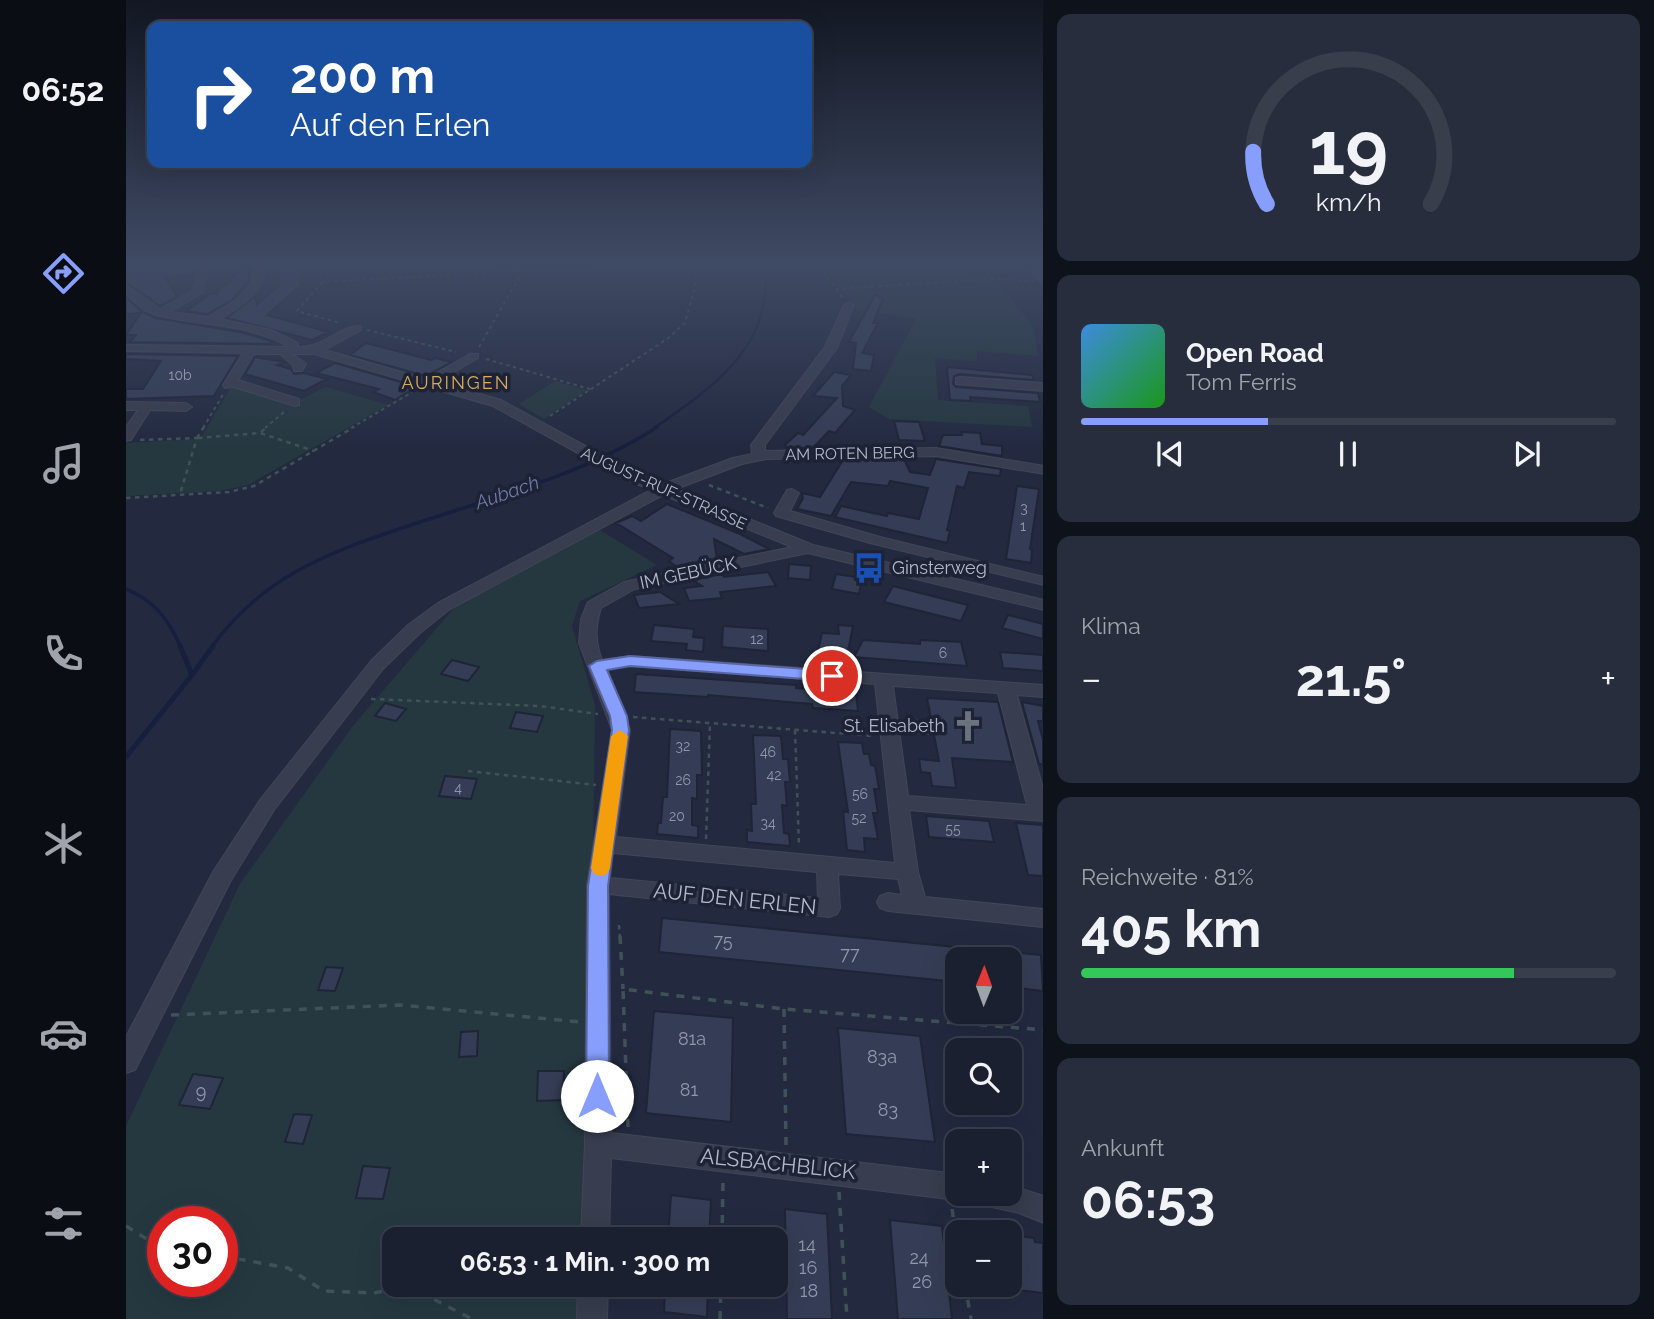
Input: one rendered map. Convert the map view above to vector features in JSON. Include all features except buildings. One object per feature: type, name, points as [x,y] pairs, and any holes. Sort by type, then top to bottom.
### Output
[{"type":"street","points":[[211,323],[288,340],[298,349]]},
{"type":"street","points":[[759,456],[758,445],[825,358],[843,323]]},
{"type":"street","points":[[315,351],[357,328]]},
{"type":"street","name":"AUGUST-RUF-STRASSE","points":[[126,348],[315,351],[497,403],[592,458],[662,490],[808,548],[1040,604]]},
{"type":"street","points":[[252,348],[230,383],[295,402]]},
{"type":"street","points":[[282,349],[288,357],[300,364],[298,368]]},
{"type":"street","points":[[429,383],[474,356]]},
{"type":"street","points":[[960,381],[1043,387]]},
{"type":"street","points":[[126,406],[186,407]]},
{"type":"street","points":[[132,438],[146,407]]},
{"type":"street","name":"AM ROTEN BERG","points":[[126,1062],[221,878],[267,804],[386,656],[414,629],[444,606],[662,490],[738,461],[759,456],[936,452],[1043,470]]},
{"type":"street","points":[[792,493],[780,513],[875,540],[1042,577],[1040,604]]},
{"type":"street","name":"IM GEBÜCK","points":[[618,716],[587,642],[588,625],[594,605],[630,585],[808,548]]},
{"type":"street","points":[[597,666],[630,661],[1043,691]]},
{"type":"street","points":[[883,679],[907,872],[916,905]]},
{"type":"street","points":[[899,802],[1041,814],[1006,688]]},
{"type":"street","points":[[595,1227],[597,1024],[607,886],[605,844],[621,730],[618,716]]},
{"type":"street","points":[[605,844],[907,872]]},
{"type":"street","name":"AUF DEN ERLEN","points":[[607,886],[829,908],[827,865]]},
{"type":"street","points":[[888,902],[1043,918]]},
{"type":"street","name":"ALSBACHBLICK","points":[[598,1144],[945,1185]]},
{"type":"street","points":[[1022,1201],[1043,1210]]},
{"type":"street","points":[[592,1319],[593,1297]]},
{"type":"path","points":[[336,323],[357,328]]},
{"type":"path","points":[[474,356],[493,323]]},
{"type":"path","points":[[537,424],[667,339],[685,323]]},
{"type":"path","points":[[180,495],[197,438],[230,383]]},
{"type":"path","points":[[126,498],[229,492],[254,486],[429,383]]},
{"type":"path","points":[[260,433],[295,402]]},
{"type":"path","points":[[132,438],[197,438],[260,433],[314,451]]},
{"type":"path","points":[[692,478],[780,513]]},
{"type":"path","points":[[350,698],[540,706],[618,716],[795,730],[890,729],[934,734]]},
{"type":"path","points":[[890,729],[932,721]]},
{"type":"path","points":[[705,853],[710,723]]},
{"type":"path","points":[[795,730],[799,862]]},
{"type":"path","points":[[468,771],[613,786]]},
{"type":"path","points":[[607,886],[623,989],[629,1147]]},
{"type":"path","points":[[623,989],[784,1009],[1043,1030]]},
{"type":"path","points":[[149,1016],[400,1005],[597,1024]]},
{"type":"path","points":[[784,1009],[786,1165]]},
{"type":"path","points":[[722,1227],[723,1158]]},
{"type":"path","points":[[837,1171],[847,1319]]},
{"type":"path","points":[[126,1226],[147,1238]]},
{"type":"path","points":[[238,1259],[288,1268],[324,1291],[374,1293],[408,1286],[472,1319]]},
{"type":"path","points":[[720,1319],[721,1297]]},
{"type":"path","points":[[967,1297],[971,1319]]},
{"type":"shaded area","points":[[914,323],[1030,323],[1033,326],[1038,356],[977,351],[977,361],[935,358],[938,400],[1028,406],[1032,427],[889,419],[869,407]]},
{"type":"shaded area","points":[[555,381],[587,390],[544,419],[519,404]]},
{"type":"shaded area","points":[[233,384],[294,403],[326,387],[388,405],[248,485],[220,491],[126,496],[126,443],[200,439]]},
{"type":"shaded area","points":[[598,529],[657,565],[580,601],[572,626],[595,705],[588,1227],[382,1227],[382,1297],[588,1297],[587,1319],[126,1319],[126,1126],[240,884],[353,726],[454,608]]},
{"type":"waterway","name":"Aubach","points":[[654,428],[702,394],[732,366],[758,323]]},
{"type":"waterway","name":"Aubach","points":[[211,648],[253,602],[300,569],[353,545],[569,471],[600,458],[657,427]]},
{"type":"waterway","points":[[126,589],[145,599],[160,612],[181,648]]},
{"type":"waterway","points":[[180,646],[192,675]]},
{"type":"waterway","name":"Aubach","points":[[192,675],[213,646]]},
{"type":"waterway","points":[[126,757],[192,675]]},
{"type":"slow traffic","points":[[601,868],[620,736]]},
{"type":"place","name":"Ginsterweg","points":[[869,568]]},
{"type":"place","name":"St. Elisabeth","points":[[968,726]]},
{"type":"district","name":"AURINGEN","points":[[456,383]]},
{"type":"route","points":[[597,1096],[598,886],[621,730],[618,716],[597,666],[630,661],[832,676]]}]
